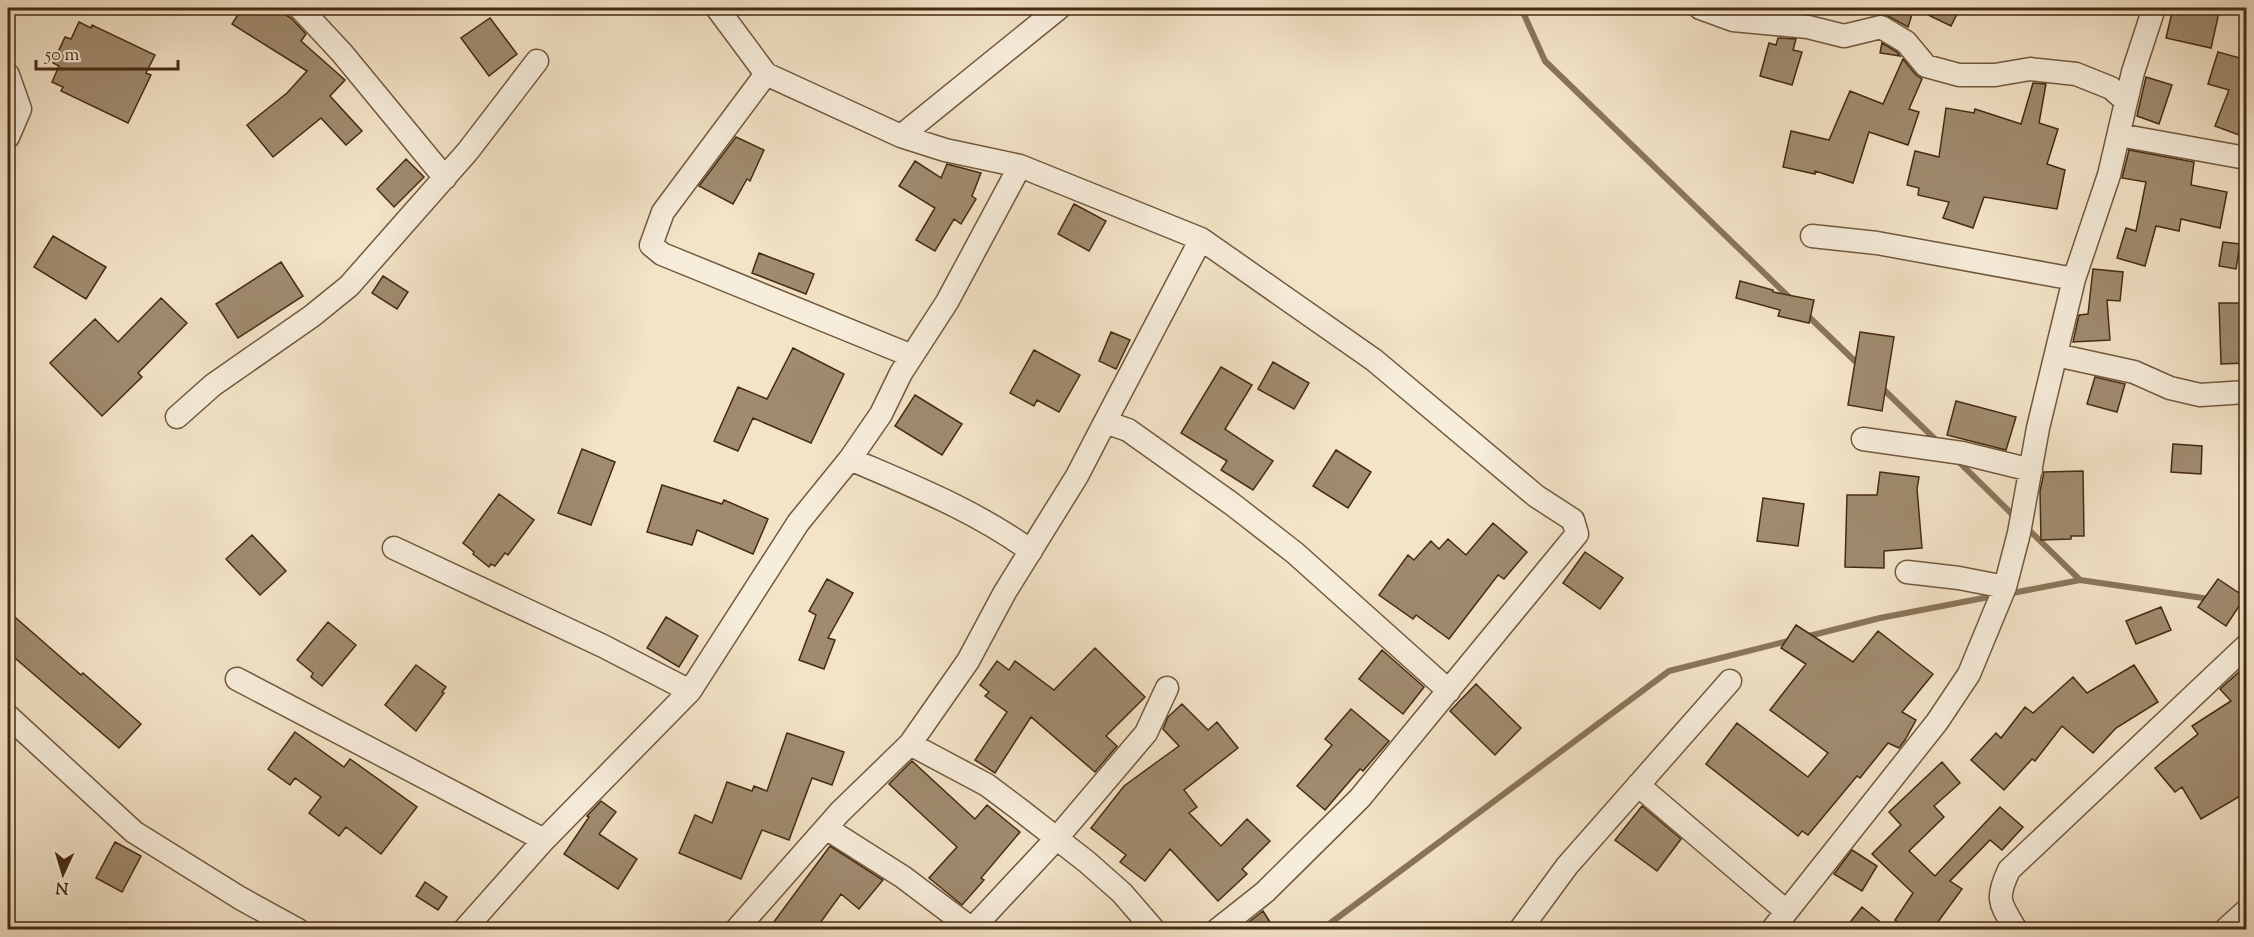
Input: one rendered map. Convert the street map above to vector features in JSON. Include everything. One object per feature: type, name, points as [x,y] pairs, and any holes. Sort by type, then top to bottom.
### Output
[{"type":"street","points":[[300,8],[342,53],[445,178]]},
{"type":"street","points":[[717,8],[766,74],[901,136],[945,150],[1020,166],[1201,239],[1374,360],[1536,496],[1573,520],[1577,534],[1360,798],[1265,892],[1217,930]]},
{"type":"street","points":[[901,136],[1059,8]]},
{"type":"street","points":[[1700,8],[1733,20],[1808,27],[1844,36],[1881,27],[1906,42],[1926,66],[1959,75],[1995,75],[2030,69],[2076,74],[2111,87],[2126,101]]},
{"type":"street","points":[[1772,930],[1937,722],[1969,674],[2005,587],[2019,533],[2038,428],[2074,279],[2109,175],[2133,72],[2154,8]]},
{"type":"street","points":[[177,417],[213,385],[312,316],[349,286],[468,151],[537,61]]},
{"type":"street","points":[[766,74],[663,212],[651,245],[662,254],[912,356]]},
{"type":"street","points":[[8,75],[20,109],[8,137]]},
{"type":"street","points":[[2119,135],[2247,158]]},
{"type":"street","points":[[464,930],[544,840],[690,691],[798,524],[850,459],[881,414],[912,356],[947,302],[1020,166]]},
{"type":"street","points":[[1812,236],[1877,243],[2074,279]]},
{"type":"street","points":[[736,930],[826,828],[910,744],[968,661],[1005,592],[1077,476],[1201,239]]},
{"type":"street","points":[[2056,355],[2134,372],[2170,388],[2200,395],[2247,392]]},
{"type":"street","points":[[1105,422],[1128,430],[1295,553],[1449,691]]},
{"type":"street","points":[[1863,439],[1962,453],[2031,470]]},
{"type":"street","points":[[850,459],[958,505],[1001,529],[1031,551]]},
{"type":"street","points":[[394,548],[603,646],[690,691]]},
{"type":"street","points":[[1907,572],[1959,578],[2005,587]]},
{"type":"street","points":[[2016,930],[2001,904],[2000,888],[2009,870],[2247,646]]},
{"type":"street","points":[[237,679],[544,840]]},
{"type":"street","points":[[1520,930],[1567,866],[1730,681]]},
{"type":"street","points":[[826,828],[903,877],[971,929],[1056,839],[1146,733],[1167,688]]},
{"type":"street","points":[[8,716],[134,832],[240,898],[298,930]]},
{"type":"street","points":[[910,744],[987,785],[1087,861],[1113,885],[1154,930]]},
{"type":"street","points":[[1638,785],[1786,911]]},
{"type":"street","points":[[2225,930],[2247,911]]},
{"type":"building","points":[[242,8],[274,8],[291,18],[306,34],[301,41],[345,80],[330,96],[362,131],[346,145],[321,118],[273,157],[247,125],[287,93],[307,71],[232,24]]},
{"type":"building","points":[[1888,8],[1914,8],[1908,27],[1886,15]]},
{"type":"building","points":[[1914,8],[1960,8],[1951,26]]},
{"type":"building","points":[[2173,8],[2220,8],[2211,48],[2166,38]]},
{"type":"building","points":[[490,18],[517,54],[489,76],[461,38]]},
{"type":"building","points":[[79,22],[91,28],[92,25],[155,55],[146,73],[151,75],[128,123],[61,91],[63,87],[52,82],[59,66],[53,63],[65,37],[71,39]]},
{"type":"building","points":[[1778,38],[1796,39],[1793,50],[1802,52],[1792,85],[1760,76],[1769,43],[1776,45]]},
{"type":"building","points":[[1882,43],[1897,52],[1900,56],[1880,53]]},
{"type":"building","points":[[2218,52],[2247,60],[2247,138],[2215,126],[2229,90],[2208,84]]},
{"type":"building","points":[[1903,59],[1922,79],[1909,109],[1919,112],[1908,145],[1869,132],[1853,183],[1815,171],[1815,174],[1783,167],[1791,131],[1829,140],[1850,91],[1883,104]]},
{"type":"building","points":[[2146,77],[2172,85],[2159,124],[2137,116]]},
{"type":"building","points":[[2033,83],[2046,84],[2039,123],[2058,129],[2047,164],[2065,170],[2057,209],[1984,197],[1973,228],[1943,218],[1949,202],[1918,195],[1919,188],[1907,185],[1915,151],[1939,157],[1946,108],[1974,113],[1975,109],[2021,124]]},
{"type":"building","points":[[736,137],[764,150],[750,181],[747,179],[733,204],[699,186]]},
{"type":"building","points":[[2129,150],[2194,162],[2191,185],[2227,192],[2220,228],[2181,219],[2179,231],[2156,226],[2145,266],[2117,258],[2126,228],[2136,231],[2146,182],[2122,178]]},
{"type":"building","points":[[406,159],[424,177],[394,207],[377,189]]},
{"type":"building","points":[[915,161],[941,178],[947,164],[981,173],[972,196],[976,199],[961,224],[954,219],[935,251],[916,240],[935,208],[899,186]]},
{"type":"building","points":[[1074,204],[1106,221],[1089,251],[1058,234]]},
{"type":"building","points":[[53,236],[106,267],[86,299],[34,267]]},
{"type":"building","points":[[2223,242],[2240,244],[2236,269],[2219,266]]},
{"type":"building","points":[[759,253],[814,274],[806,294],[752,273]]},
{"type":"building","points":[[281,262],[303,296],[238,338],[216,304]]},
{"type":"building","points":[[2093,269],[2123,272],[2120,301],[2107,300],[2110,340],[2073,342],[2079,315],[2088,314]]},
{"type":"building","points":[[383,276],[408,292],[397,309],[372,293]]},
{"type":"building","points":[[1740,281],[1773,290],[1773,292],[1814,300],[1809,323],[1778,316],[1780,310],[1736,298]]},
{"type":"building","points":[[161,298],[187,323],[138,373],[142,377],[102,416],[50,363],[95,319],[118,342]]},
{"type":"building","points":[[2219,303],[2247,303],[2247,363],[2221,364]]},
{"type":"building","points":[[1111,332],[1130,340],[1116,369],[1099,361]]},
{"type":"building","points":[[1860,332],[1894,337],[1882,411],[1848,405]]},
{"type":"building","points":[[793,348],[844,374],[811,443],[753,418],[738,451],[714,441],[738,387],[767,399]]},
{"type":"building","points":[[1034,350],[1080,375],[1059,412],[1037,400],[1034,406],[1010,393]]},
{"type":"building","points":[[1273,362],[1309,383],[1294,409],[1258,389]]},
{"type":"building","points":[[1221,367],[1252,385],[1225,429],[1273,461],[1253,490],[1221,470],[1227,461],[1181,433]]},
{"type":"building","points":[[2095,377],[2125,384],[2117,412],[2087,404]]},
{"type":"building","points":[[915,395],[962,424],[942,455],[895,426]]},
{"type":"building","points":[[1956,401],[2016,417],[2006,450],[1947,435]]},
{"type":"building","points":[[2173,444],[2202,446],[2201,474],[2171,472]]},
{"type":"building","points":[[582,449],[615,462],[591,525],[558,513]]},
{"type":"building","points":[[1336,450],[1371,472],[1348,508],[1313,486]]},
{"type":"building","points":[[2083,471],[2084,536],[2041,540],[2040,491],[2044,472]]},
{"type":"building","points":[[1880,472],[1919,477],[1917,489],[1922,548],[1884,551],[1884,568],[1845,567],[1847,495],[1877,495]]},
{"type":"building","points":[[662,485],[722,504],[724,500],[768,519],[753,554],[697,530],[692,545],[647,532]]},
{"type":"building","points":[[499,494],[534,520],[508,555],[505,553],[495,566],[491,564],[489,567],[463,543]]},
{"type":"building","points":[[1763,498],[1804,504],[1798,546],[1757,541]]},
{"type":"building","points":[[1493,523],[1527,552],[1504,579],[1498,575],[1449,639],[1416,615],[1413,619],[1379,595],[1408,555],[1414,560],[1431,541],[1439,549],[1448,539],[1466,555]]},
{"type":"building","points":[[252,535],[286,571],[260,595],[226,559]]},
{"type":"building","points":[[1585,552],[1623,578],[1600,609],[1563,583]]},
{"type":"building","points":[[827,579],[853,593],[828,638],[835,640],[824,669],[799,660],[816,615],[809,611]]},
{"type":"building","points":[[2218,579],[2245,597],[2226,626],[2198,607]]},
{"type":"building","points":[[2161,607],[2171,630],[2136,644],[2126,621]]},
{"type":"building","points":[[8,611],[141,724],[119,748],[8,652]]},
{"type":"building","points":[[666,617],[698,636],[679,667],[647,648]]},
{"type":"building","points":[[328,622],[356,645],[322,686],[311,677],[313,673],[297,660]]},
{"type":"building","points":[[1796,625],[1853,662],[1878,631],[1933,674],[1902,712],[1916,720],[1899,748],[1888,743],[1860,778],[1857,776],[1808,835],[1802,831],[1798,836],[1706,764],[1737,723],[1808,777],[1828,753],[1770,710],[1806,664],[1781,648]]},
{"type":"building","points":[[1095,648],[1145,697],[1106,736],[1117,746],[1095,772],[1031,717],[995,773],[975,760],[1007,712],[985,696],[989,692],[980,685],[997,661],[1009,670],[1015,661],[1054,690]]},
{"type":"building","points":[[1382,650],[1424,687],[1403,714],[1359,679]]},
{"type":"building","points":[[416,665],[446,687],[416,731],[385,705]]},
{"type":"building","points":[[2134,665],[2158,702],[2116,728],[2093,753],[2062,726],[2035,761],[2032,759],[2004,790],[1971,760],[1996,733],[2001,738],[2025,707],[2033,713],[2073,677],[2087,693]]},
{"type":"building","points":[[2247,665],[2247,792],[2201,819],[2182,787],[2175,792],[2155,768],[2198,734],[2192,726],[2231,701],[2220,689]]},
{"type":"building","points":[[1476,684],[1521,728],[1495,755],[1450,711]]},
{"type":"building","points":[[1182,704],[1208,730],[1217,722],[1238,748],[1184,790],[1197,807],[1189,813],[1221,846],[1247,819],[1270,841],[1242,869],[1247,874],[1218,901],[1170,849],[1145,881],[1120,862],[1126,855],[1091,828],[1124,786],[1179,746],[1163,729],[1168,717]]},
{"type":"building","points":[[1351,709],[1389,741],[1363,771],[1360,769],[1325,810],[1297,786],[1332,745],[1325,739]]},
{"type":"building","points":[[295,732],[344,767],[350,759],[417,807],[381,854],[346,827],[339,836],[309,813],[321,797],[295,778],[290,785],[268,769]]},
{"type":"building","points":[[787,733],[844,752],[832,785],[812,778],[789,840],[762,830],[741,879],[679,853],[695,815],[712,823],[727,782],[752,791],[754,786],[767,791]]},
{"type":"building","points":[[912,761],[975,819],[987,805],[1020,832],[981,878],[984,880],[962,905],[929,878],[957,847],[889,784]]},
{"type":"building","points":[[1942,762],[1960,783],[1934,806],[1944,817],[1909,851],[1935,876],[2000,807],[2023,827],[2002,850],[1990,840],[1950,881],[1962,889],[1932,930],[1909,930],[1895,920],[1913,893],[1872,854],[1901,825],[1889,812]]},
{"type":"building","points":[[601,801],[616,812],[599,834],[637,859],[618,889],[564,854],[589,817],[587,816]]},
{"type":"building","points":[[1642,806],[1681,839],[1657,871],[1615,840]]},
{"type":"building","points":[[115,842],[141,856],[122,892],[96,878]]},
{"type":"building","points":[[830,846],[883,880],[859,909],[841,894],[815,930],[782,930],[773,923]]},
{"type":"building","points":[[1852,850],[1877,866],[1862,891],[1834,874]]},
{"type":"building","points":[[425,882],[447,897],[438,910],[416,896]]},
{"type":"building","points":[[1862,907],[1890,930],[1844,930]]},
{"type":"building","points":[[1263,911],[1275,930],[1239,930]]},
{"type":"waterway","points":[[1521,8],[1545,61],[1791,299]]},
{"type":"waterway","points":[[1805,313],[1860,366]]},
{"type":"waterway","points":[[1880,386],[1938,442]]},
{"type":"waterway","points":[[1956,459],[2017,519]]},
{"type":"waterway","points":[[2027,528],[2080,580]]},
{"type":"waterway","points":[[2007,594],[2080,580],[2210,599]]},
{"type":"waterway","points":[[1805,637],[1880,618],[1994,596]]},
{"type":"waterway","points":[[2232,602],[2246,605]]},
{"type":"waterway","points":[[1321,930],[1669,671],[1792,640]]}]
